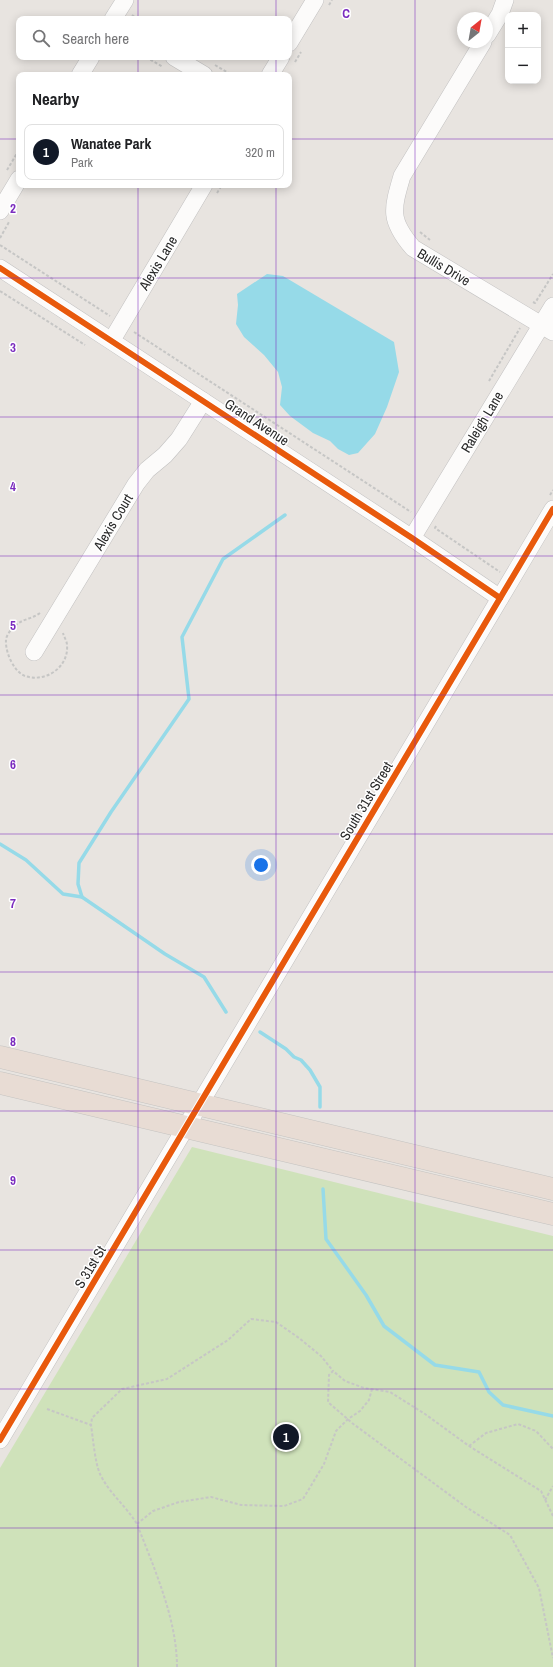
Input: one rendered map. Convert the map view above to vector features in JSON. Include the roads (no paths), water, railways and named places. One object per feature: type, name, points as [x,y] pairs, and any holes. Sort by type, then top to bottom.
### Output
[{"type":"highway","points":[[0,1057],[553,1189]]},
{"type":"highway","points":[[0,1083],[553,1214]]},
{"type":"street","points":[[115,16],[124,0]]},
{"type":"street","points":[[292,38],[315,0]]},
{"type":"street","points":[[493,26],[500,14],[505,0]]},
{"type":"street","name":"Bullis Drive","points":[[479,48],[402,176],[395,199],[394,216],[404,237],[413,248],[547,329]]},
{"type":"street","points":[[82,72],[89,60]]},
{"type":"street","points":[[272,72],[279,60]]},
{"type":"street","points":[[169,62],[196,72]]},
{"type":"street","points":[[0,211],[11,177]]},
{"type":"street","name":"Alexis Lane","points":[[112,340],[209,192]]},
{"type":"street","name":"Grand Avenue","points":[[0,268],[112,340],[412,538],[500,598]]},
{"type":"street","name":"Raleigh Lane","points":[[412,538],[547,329],[553,306]]},
{"type":"street","name":"Alexis Court","points":[[34,652],[136,484],[147,470],[165,455],[179,439],[203,401]]},
{"type":"street","name":"South 31st Street","points":[[199,1105],[500,598],[551,503]]},
{"type":"street","name":"S 31st St","points":[[0,1440],[199,1105]]},
{"type":"water","points":[[267,274],[283,276],[394,342],[399,372],[387,407],[375,434],[358,453],[349,455],[338,449],[330,441],[313,433],[290,416],[280,405],[282,387],[278,372],[264,355],[244,337],[236,324],[238,305],[237,294]]},
{"type":"waterway","points":[[82,897],[78,884],[79,863],[111,812],[189,699],[182,637],[223,559],[285,515]]},
{"type":"waterway","points":[[0,844],[26,860],[63,894],[82,897],[165,954],[204,977],[226,1012]]},
{"type":"waterway","points":[[260,1032],[286,1049],[294,1057],[301,1060],[310,1070],[320,1087],[320,1107]]},
{"type":"waterway","points":[[323,1189],[326,1239],[366,1295],[384,1326],[435,1365],[479,1372],[489,1392],[503,1405],[553,1416]]},
{"type":"place","name":"Wanatee Park","points":[[286,1437]]}]
